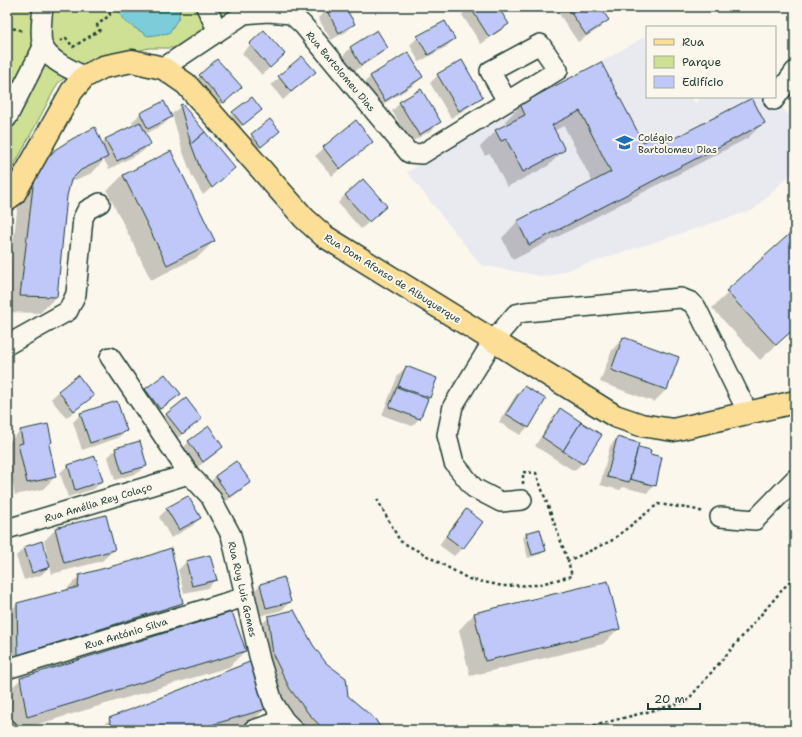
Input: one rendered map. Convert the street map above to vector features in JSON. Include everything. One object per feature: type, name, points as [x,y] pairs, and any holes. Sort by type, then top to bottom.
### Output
[{"type":"main road","name":"Rua Dom Afonso de Albuquerque","points":[[7,199],[14,194],[72,91],[84,77],[103,67],[132,61],[163,68],[186,84],[304,218],[324,236],[615,416],[641,425],[673,430],[795,402]]},
{"type":"street","points":[[7,118],[43,48],[41,32],[42,7]]},
{"type":"street","points":[[206,7],[218,31]]},
{"type":"street","name":"Rua Bartolomeu Dias","points":[[163,68],[218,31],[245,10],[291,14],[303,25],[414,159],[507,101]]},
{"type":"street","points":[[43,48],[54,60],[84,77]]},
{"type":"street","points":[[776,97],[795,71]]},
{"type":"street","points":[[7,345],[68,311],[76,294],[83,218],[86,210],[100,203]]},
{"type":"street","points":[[522,500],[501,502],[474,488],[454,463],[447,435],[454,406],[493,341],[516,314],[681,298],[691,302],[697,309],[748,413]]},
{"type":"street","name":"Rua Ruy Luis Gomes","points":[[110,357],[189,474],[210,496],[231,535],[260,660],[273,702],[289,725]]},
{"type":"street","name":"Rua Amélia Rey Colaço","points":[[7,529],[189,474]]},
{"type":"street","points":[[720,517],[755,520],[795,480]]},
{"type":"street","name":"Rua António Silva","points":[[7,669],[245,597]]},
{"type":"street","points":[[253,730],[289,725]]},
{"type":"path","points":[[43,48],[66,38],[73,47],[100,30],[97,24],[110,15],[109,10],[112,7]]},
{"type":"path","points":[[377,499],[400,541],[469,578],[503,586],[536,585],[572,576],[536,473],[523,472],[522,500]]},
{"type":"path","points":[[568,561],[611,541],[658,504],[693,509],[720,517]]},
{"type":"path","points":[[576,730],[686,702],[795,575]]},
{"type":"shaded area","name":"Colégio Bartolomeu Dias","points":[[646,36],[646,98],[692,98],[696,103],[700,98],[772,98],[795,121],[795,170],[753,210],[546,277],[481,265],[407,172],[520,104],[601,62]]},
{"type":"green space","points":[[7,7],[232,7],[226,16],[180,48],[149,48],[84,64],[58,83],[7,179]]},
{"type":"water","points":[[115,7],[180,7],[179,17],[169,33],[148,36],[125,22]]},
{"type":"building","points":[[330,7],[345,7],[355,24],[339,33],[326,9]]},
{"type":"building","points":[[470,7],[498,7],[509,24],[489,37]]},
{"type":"building","points":[[567,7],[600,7],[609,20],[586,35]]},
{"type":"building","points":[[445,21],[455,39],[428,55],[417,36]]},
{"type":"building","points":[[264,30],[285,54],[270,68],[249,44]]},
{"type":"building","points":[[377,30],[388,48],[361,65],[350,47]]},
{"type":"building","points":[[408,52],[423,77],[385,101],[370,76]]},
{"type":"building","points":[[302,56],[316,72],[291,92],[278,76]]},
{"type":"building","points":[[217,59],[242,87],[224,103],[199,75]]},
{"type":"building","points":[[462,60],[483,97],[459,111],[437,74]]},
{"type":"building","points":[[601,62],[643,142],[658,134],[663,144],[752,98],[765,123],[529,245],[517,221],[611,172],[580,111],[552,125],[565,150],[523,172],[506,139],[501,141],[495,130],[525,115],[520,104]]},
{"type":"building","points":[[421,89],[441,122],[419,135],[399,102]]},
{"type":"building","points":[[252,97],[262,110],[243,125],[232,112]]},
{"type":"building","points":[[164,101],[172,117],[148,129],[140,113]]},
{"type":"building","points":[[182,104],[205,132],[191,144],[180,105]]},
{"type":"building","points":[[270,119],[280,131],[261,147],[251,134]]},
{"type":"building","points":[[356,120],[373,142],[340,169],[323,147]]},
{"type":"building","points":[[140,122],[151,144],[117,161],[105,139]]},
{"type":"building","points":[[95,127],[108,157],[81,170],[71,180],[67,196],[57,297],[20,296],[34,178],[44,162],[56,149]]},
{"type":"building","points":[[205,132],[235,168],[212,188],[200,168],[191,144]]},
{"type":"building","points":[[171,151],[215,241],[167,265],[123,175]]},
{"type":"building","points":[[363,179],[387,206],[369,222],[345,195]]},
{"type":"building","points":[[795,229],[795,328],[776,345],[726,291]]},
{"type":"building","points":[[623,337],[679,357],[667,390],[611,370]]},
{"type":"building","points":[[406,366],[437,378],[430,398],[398,386]]},
{"type":"building","points":[[165,374],[181,394],[160,409],[145,389]]},
{"type":"building","points":[[78,375],[94,396],[74,411],[58,391]]},
{"type":"building","points":[[524,386],[546,399],[529,428],[506,414]]},
{"type":"building","points":[[397,387],[428,399],[420,419],[389,407]]},
{"type":"building","points":[[186,398],[202,419],[182,434],[166,414]]},
{"type":"building","points":[[117,401],[127,431],[90,443],[80,413]]},
{"type":"building","points":[[560,408],[581,422],[563,451],[542,437]]},
{"type":"building","points":[[581,422],[602,435],[583,464],[563,451]]},
{"type":"building","points":[[48,424],[52,442],[49,444],[56,477],[27,483],[18,444],[23,443],[20,430]]},
{"type":"building","points":[[209,426],[223,447],[203,462],[188,441]]},
{"type":"building","points":[[617,437],[639,443],[629,482],[607,477]]},
{"type":"building","points":[[140,441],[147,466],[122,473],[115,448]]},
{"type":"building","points":[[638,447],[651,450],[650,454],[662,457],[656,486],[630,479]]},
{"type":"building","points":[[95,456],[103,481],[75,490],[68,465]]},
{"type":"building","points":[[236,461],[251,482],[230,497],[215,476]]},
{"type":"building","points":[[188,496],[201,518],[179,530],[166,508]]},
{"type":"building","points":[[466,509],[483,522],[463,549],[446,536]]},
{"type":"building","points":[[106,515],[115,550],[64,563],[55,528]]},
{"type":"building","points":[[540,529],[546,551],[532,555],[526,533]]},
{"type":"building","points":[[42,541],[50,567],[32,573],[24,547]]},
{"type":"building","points":[[171,548],[183,603],[18,655],[17,603],[78,587],[79,575],[139,559]]},
{"type":"building","points":[[210,555],[217,580],[192,586],[186,561]]},
{"type":"building","points":[[284,577],[291,602],[266,608],[260,584]]},
{"type":"building","points":[[608,581],[620,629],[485,661],[474,613]]},
{"type":"building","points":[[294,610],[313,645],[326,663],[346,678],[348,696],[375,719],[382,730],[324,730],[308,713],[290,689],[273,655],[268,616]]},
{"type":"building","points":[[232,612],[246,651],[27,717],[20,678]]},
{"type":"building","points":[[252,661],[266,709],[194,730],[113,730],[109,718]]},
{"type":"place","name":"Colégio Bartolomeu Dias","points":[[625,143]]}]
